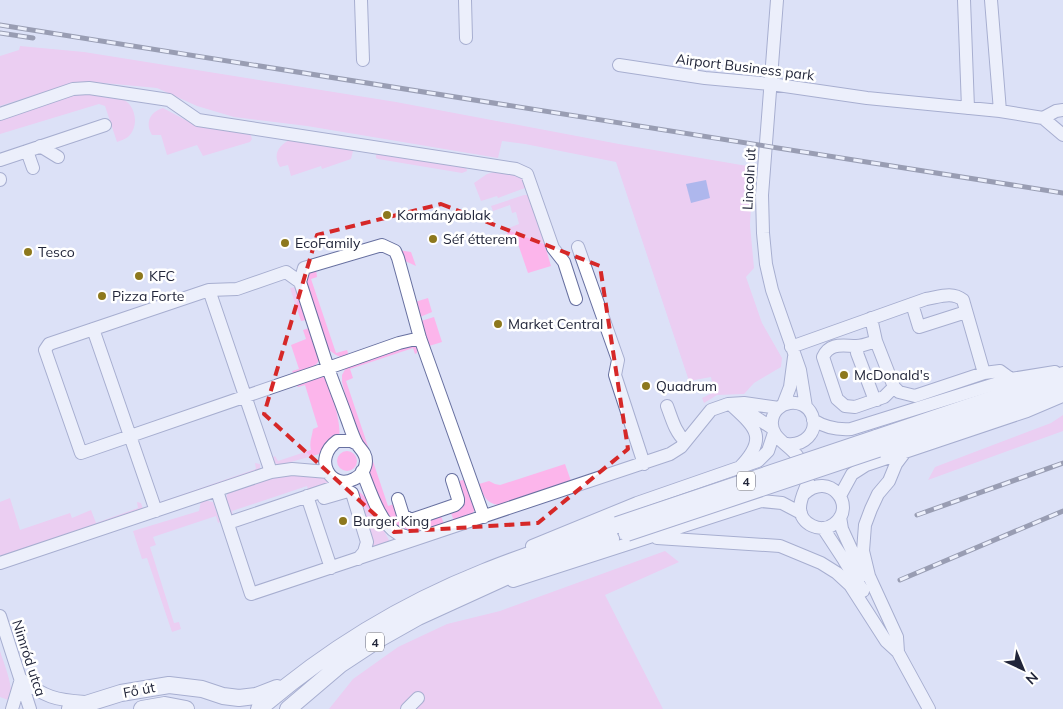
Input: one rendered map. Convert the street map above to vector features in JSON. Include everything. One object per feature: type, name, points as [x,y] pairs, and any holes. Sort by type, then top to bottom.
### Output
[{"type":"main road","name":"4","points":[[179,686],[202,689],[223,696],[239,698],[256,696],[286,685],[331,652],[424,598],[484,571],[618,530],[877,443],[1017,390],[1063,375]]},
{"type":"main road","name":"4","points":[[1017,390],[1063,390]]},
{"type":"main road","name":"4","points":[[288,709],[341,664],[379,638],[472,591],[618,530]]},
{"type":"main road","points":[[259,709],[286,685]]},
{"type":"main road","points":[[179,686],[225,709]]},
{"type":"main road","name":"Fő út","points":[[70,709],[121,693],[148,687],[179,686]]},
{"type":"main road","points":[[142,709],[165,706],[181,708]]},
{"type":"street","points":[[361,0],[363,60]]},
{"type":"street","points":[[465,0],[466,38]]},
{"type":"street","name":"Lincoln út","points":[[777,0],[762,195],[763,233],[766,264],[772,290],[800,370],[806,407]]},
{"type":"street","points":[[964,0],[968,108]]},
{"type":"street","points":[[991,0],[1000,111]]},
{"type":"street","name":"Airport Business park","points":[[619,65],[705,78],[771,84],[867,98],[1000,111],[1043,118]]},
{"type":"street","points":[[0,114],[74,89],[104,89],[169,100],[198,120],[516,169],[527,174],[554,248],[564,262],[576,299]]},
{"type":"street","points":[[1063,110],[1056,111],[1043,118],[1063,135]]},
{"type":"street","points":[[0,160],[105,125]]},
{"type":"street","points":[[40,146],[58,157]]},
{"type":"street","points":[[28,151],[33,168]]},
{"type":"street","points":[[309,500],[332,488],[339,481],[358,476],[365,468],[366,461],[365,454],[357,444],[344,412],[300,282],[304,268],[382,245],[395,251],[398,258],[420,338],[484,517]]},
{"type":"street","points":[[578,247],[618,360],[615,375],[644,464]]},
{"type":"street","points":[[300,282],[286,272],[237,289],[209,290],[49,344],[45,350],[81,453],[399,343],[420,338]]},
{"type":"street","points":[[209,290],[271,472]]},
{"type":"street","points":[[793,351],[871,318],[912,304],[948,295],[958,296],[963,300],[984,373]]},
{"type":"street","points":[[912,304],[919,327],[966,312]]},
{"type":"street","points":[[871,318],[876,341],[894,387],[898,392],[915,396],[984,373],[1000,371],[1017,390]]},
{"type":"street","points":[[93,329],[156,511]]},
{"type":"street","points":[[876,341],[858,346],[841,344],[830,348],[823,356],[837,399],[845,406],[855,407],[884,397],[894,387]]},
{"type":"street","points":[[858,346],[857,353],[874,398],[877,400]]},
{"type":"street","name":"Lincoln út","points":[[781,406],[790,387],[793,351]]},
{"type":"street","points":[[218,491],[251,594],[670,454],[681,447],[711,410],[730,404],[744,403],[781,406],[798,403],[806,407],[813,420],[824,426],[838,430],[851,429],[1017,390],[1063,371]]},
{"type":"street","points":[[840,496],[852,474],[858,469],[1027,411],[1063,395]]},
{"type":"street","points":[[730,404],[753,414],[798,456],[808,482],[801,500],[801,513]]},
{"type":"street","points":[[730,404],[754,428],[756,439],[755,448],[740,467]]},
{"type":"street","points":[[667,406],[679,436],[685,441]]},
{"type":"street","points":[[484,571],[534,545],[637,504],[758,461],[768,451],[773,431],[772,421],[774,413],[781,406]]},
{"type":"street","points":[[343,440],[344,412]]},
{"type":"street","points":[[787,444],[798,444],[807,439],[811,433],[813,420]]},
{"type":"street","points":[[807,439],[810,464],[816,478],[822,485]]},
{"type":"street","points":[[339,481],[328,472],[325,465],[327,451],[337,441],[343,440],[357,444]]},
{"type":"street","points":[[898,652],[897,637],[869,576],[863,551],[865,525],[870,509],[905,452]]},
{"type":"street","points":[[0,563],[271,472],[292,469],[325,458]]},
{"type":"street","points":[[292,469],[328,472]]},
{"type":"street","points":[[358,476],[384,519],[395,532],[416,539]]},
{"type":"street","points":[[398,499],[403,515],[411,520],[455,505],[458,502],[458,498],[452,480]]},
{"type":"street","points":[[804,494],[809,489],[822,485],[829,487],[840,496],[842,502],[840,517],[842,529],[898,652]]},
{"type":"street","points":[[228,523],[348,491],[352,493],[367,542],[364,552],[358,559]]},
{"type":"street","points":[[309,500],[331,568]]},
{"type":"street","points":[[472,591],[523,579],[761,502],[782,503],[801,513],[809,524],[823,528],[830,526],[840,517]]},
{"type":"street","points":[[823,528],[898,652],[929,709]]},
{"type":"street","points":[[650,538],[780,546],[821,563],[837,573],[850,585],[886,641],[898,652]]},
{"type":"street","name":"Nimród utca","points":[[0,616],[30,709]]},
{"type":"street","points":[[12,709],[21,679],[51,698],[90,703]]},
{"type":"street","points":[[407,709],[418,698]]},
{"type":"highlighted area","points":[[441,204],[600,266],[628,449],[538,523],[394,532],[264,414],[317,235]]},
{"type":"shaded area","points":[[20,46],[84,52],[396,102],[753,167],[750,225],[754,268],[746,277],[762,323],[782,358],[781,367],[754,383],[744,394],[717,395],[704,403],[702,398],[714,392],[711,377],[689,381],[616,162],[502,141],[498,158],[307,126],[234,117],[197,106],[157,88],[93,82],[60,87],[0,106],[0,56],[19,50]]},
{"type":"shaded area","points":[[89,92],[120,98],[130,105],[135,121],[132,132],[128,137],[117,142],[105,106],[99,104],[0,134],[0,119],[48,102]]},
{"type":"shaded area","points":[[163,108],[193,124],[250,133],[252,139],[250,142],[203,156],[197,145],[167,155],[161,135],[152,135],[149,127],[150,119],[154,112]]},
{"type":"shaded area","points":[[291,139],[351,147],[353,151],[351,159],[322,169],[321,166],[291,176],[288,165],[280,167],[277,154],[280,147]]},
{"type":"shaded area","points":[[376,154],[466,167],[467,171],[462,173],[378,159]]},
{"type":"shaded area","points":[[494,172],[516,174],[525,181],[525,188],[498,198],[497,196],[481,201],[474,183],[487,174]]},
{"type":"shaded area","points":[[524,195],[531,197],[551,266],[528,273],[516,238],[509,240],[506,229],[519,224],[516,212],[512,213],[510,205],[493,211],[491,206]]},
{"type":"shaded area","points":[[398,250],[411,252],[416,266],[403,260]]},
{"type":"shaded area","points":[[316,269],[317,277],[311,279],[336,353],[347,350],[349,356],[343,358],[326,348],[305,285],[309,272]]},
{"type":"shaded area","points":[[296,287],[306,320],[301,321],[290,288]]},
{"type":"shaded area","points":[[428,298],[432,312],[420,317],[415,302]]},
{"type":"shaded area","points":[[434,317],[442,342],[429,346],[421,321]]},
{"type":"shaded area","points":[[309,328],[320,358],[313,367],[293,373],[292,371],[299,369],[291,345],[306,339],[303,330]]},
{"type":"shaded area","points":[[413,345],[417,348],[417,353],[415,354],[413,348],[350,369],[353,378],[346,381],[388,506],[397,503],[403,519],[441,516],[444,524],[422,531],[410,532],[399,529],[390,520],[372,484],[357,438],[342,382],[342,375],[347,366]]},
{"type":"shaded area","points":[[323,376],[329,386],[335,404],[339,423],[339,435],[323,453],[280,465],[272,462],[275,456],[278,461],[311,450],[310,442],[313,429],[318,427],[305,385],[298,387],[296,385]]},
{"type":"shaded area","points":[[1063,415],[1063,431],[928,480],[935,467],[1051,423]]},
{"type":"shaded area","points":[[347,451],[354,454],[357,461],[354,468],[347,471],[340,468],[337,461],[340,454]]},
{"type":"shaded area","points":[[255,463],[260,464],[260,469],[158,506],[158,503],[256,469]]},
{"type":"shaded area","points":[[565,464],[571,481],[498,505],[486,498],[479,484],[489,481],[500,485]]},
{"type":"shaded area","points":[[291,472],[324,473],[331,483],[309,492],[307,486],[232,511],[234,519],[232,519],[225,501],[228,492]]},
{"type":"shaded area","points":[[466,479],[476,508],[472,514],[454,521],[451,513],[456,482]]},
{"type":"shaded area","points":[[350,483],[366,498],[390,542],[367,553],[354,493]]},
{"type":"shaded area","points":[[10,498],[20,530],[70,513],[72,518],[91,510],[96,523],[138,508],[137,502],[141,503],[143,509],[5,556],[0,555],[0,502]]},
{"type":"shaded area","points":[[201,501],[213,502],[220,522],[218,523],[216,516],[153,537],[156,545],[150,547],[174,623],[179,622],[181,629],[172,632],[147,558],[142,559],[133,531],[199,511]]},
{"type":"shaded area","points":[[665,551],[679,562],[605,595],[663,709],[329,709],[353,679],[398,647],[447,624],[500,611]]},
{"type":"shaded area","points":[[0,651],[10,682],[11,701],[0,697]]},
{"type":"water","points":[[706,180],[710,198],[691,203],[686,184]]},
{"type":"railway","points":[[0,25],[1063,193]]},
{"type":"railway","points":[[0,33],[33,38]]},
{"type":"railway","points":[[917,515],[1063,463]]},
{"type":"railway","points":[[900,580],[1063,511]]},
{"type":"place","name":"Kormányablak","points":[[387,215]]},
{"type":"place","name":"Séf étterem","points":[[433,239]]},
{"type":"place","name":"EcoFamily","points":[[285,243]]},
{"type":"place","name":"Tesco","points":[[28,252]]},
{"type":"place","name":"KFC","points":[[139,276]]},
{"type":"place","name":"Pizza Forte","points":[[102,296]]},
{"type":"place","name":"Market Central","points":[[498,324]]},
{"type":"place","name":"McDonald's","points":[[844,375]]},
{"type":"place","name":"Quadrum","points":[[646,386]]},
{"type":"place","name":"Burger King","points":[[343,521]]}]
